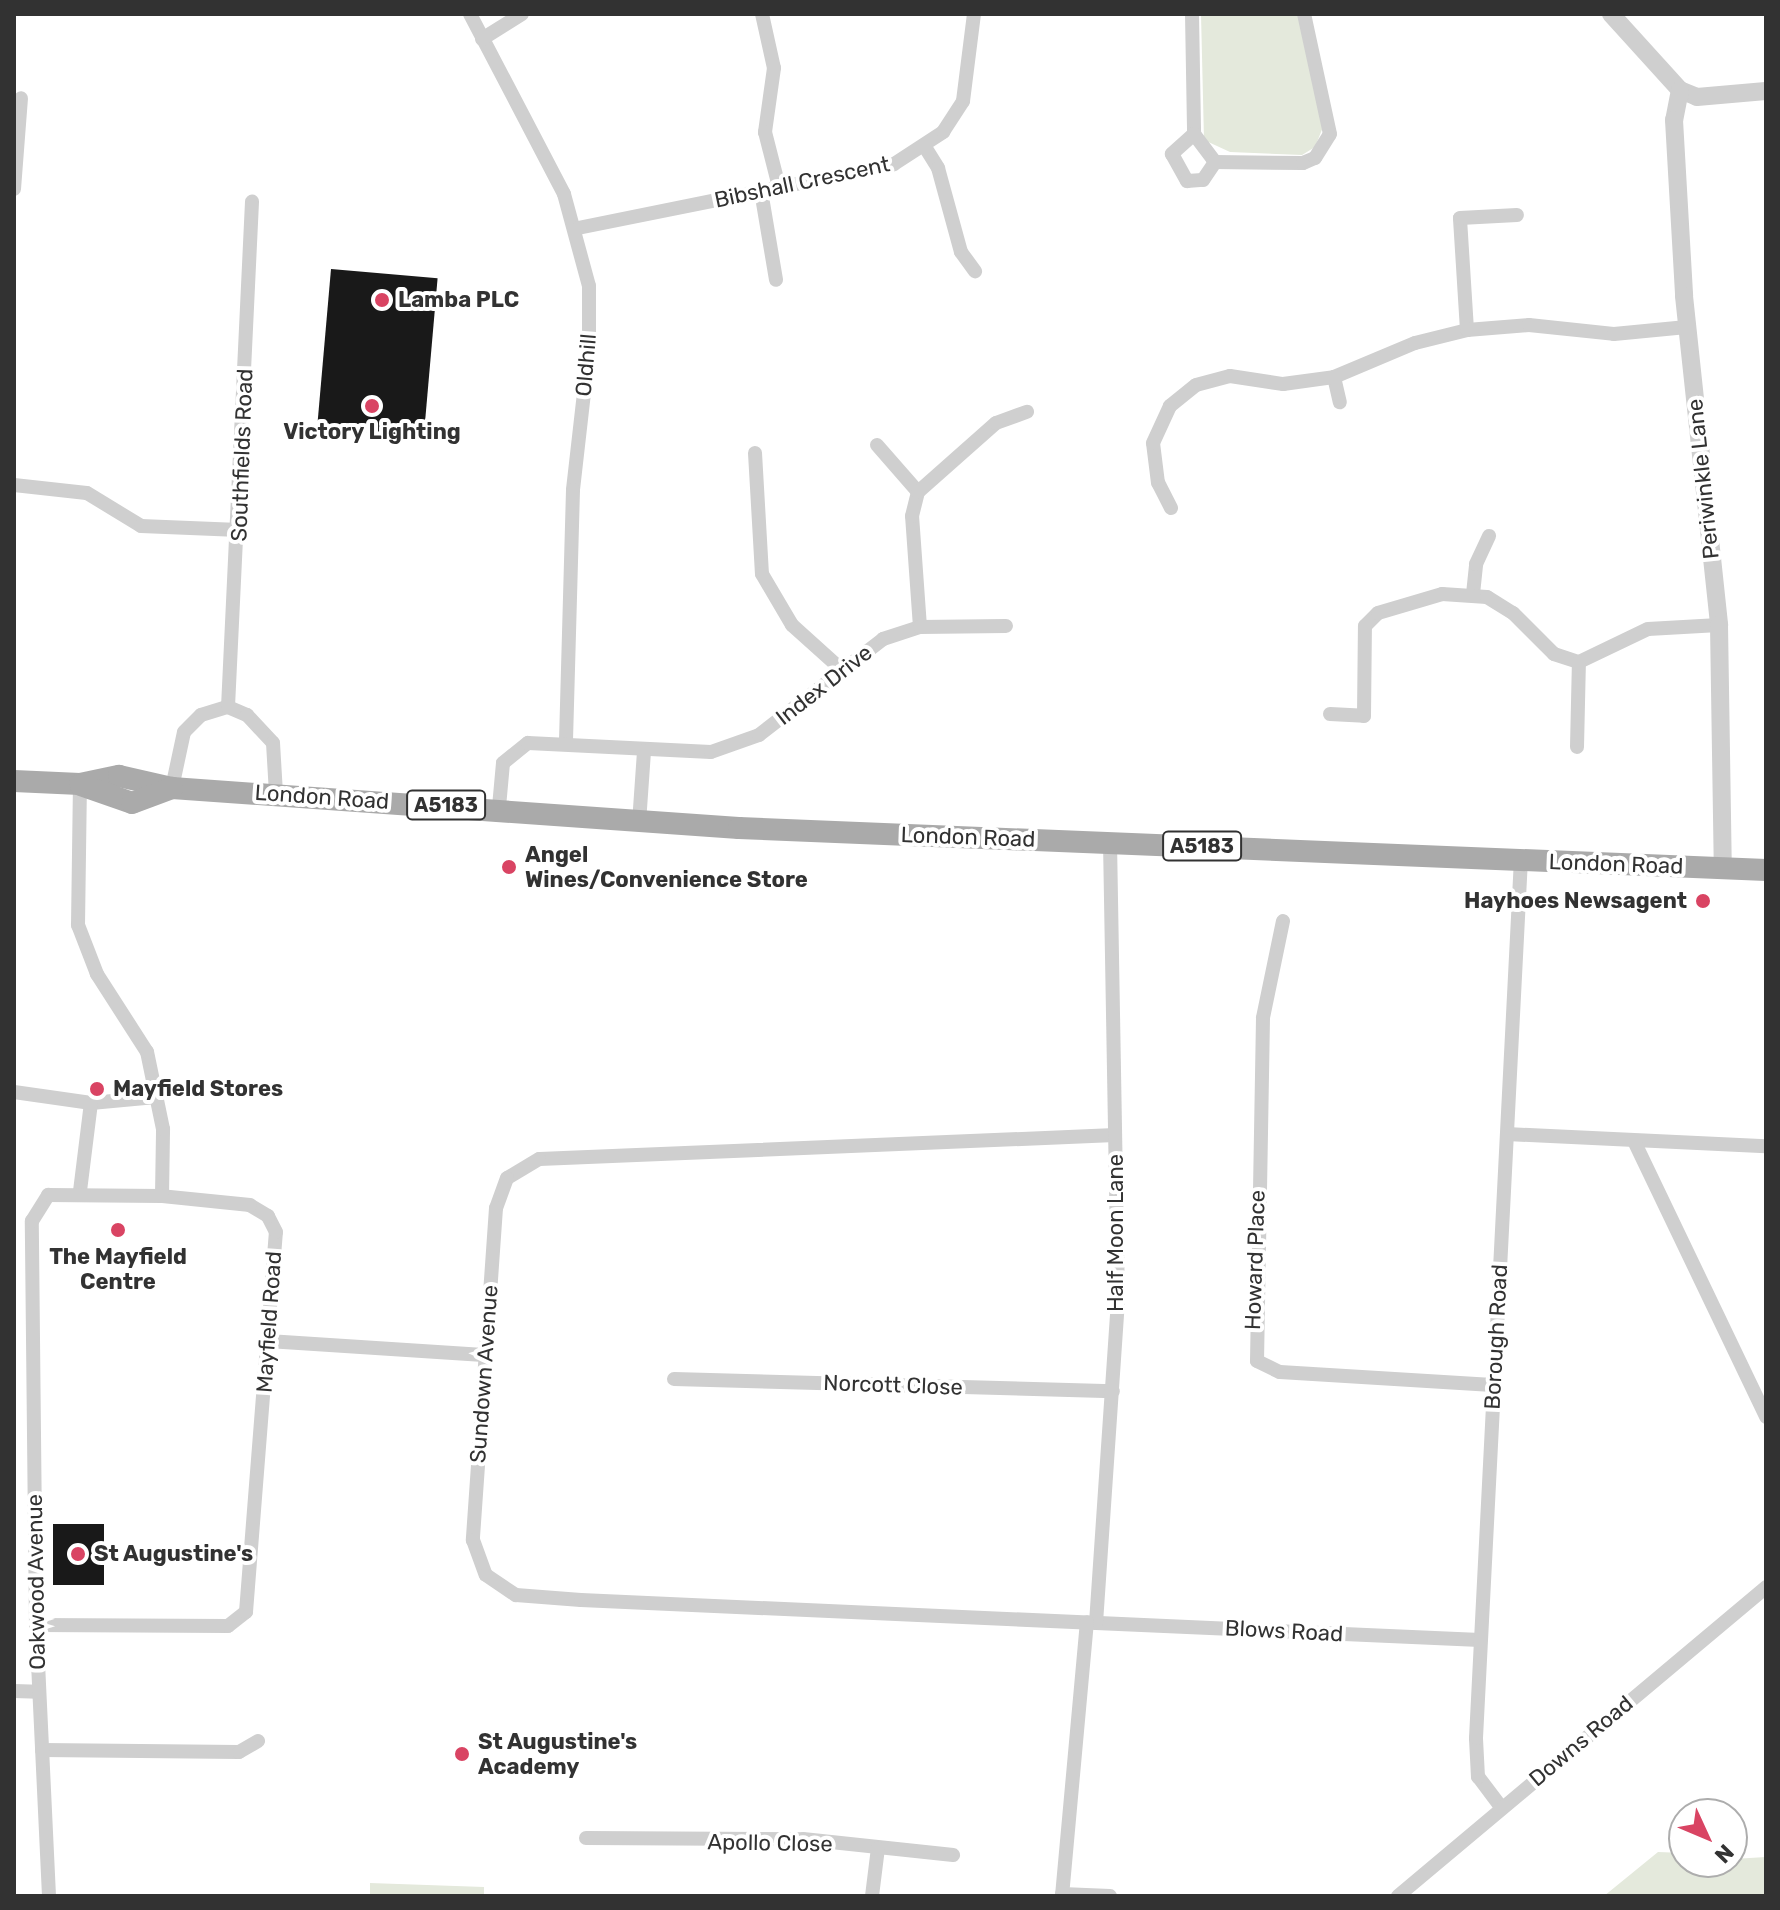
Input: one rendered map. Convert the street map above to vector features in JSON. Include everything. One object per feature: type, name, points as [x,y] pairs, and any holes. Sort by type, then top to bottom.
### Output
[{"type":"main road","name":"London Road","points":[[14,781],[80,784],[132,803],[172,788],[499,807],[639,823],[1766,870]]},
{"type":"street","name":"Oldhill","points":[[470,14],[578,228],[589,286],[589,349],[573,490],[566,743]]},
{"type":"street","points":[[482,39],[522,14]]},
{"type":"street","points":[[762,14],[774,68],[765,132],[779,187]]},
{"type":"street","name":"Bibshall Crescent","points":[[578,228],[894,164],[925,147],[963,101],[974,14]]},
{"type":"street","points":[[1192,14],[1194,134],[1215,162]]},
{"type":"street","points":[[1215,162],[1303,163],[1315,158],[1330,134],[1304,14]]},
{"type":"street","points":[[1611,14],[1680,90],[1697,97],[1766,91]]},
{"type":"street","name":"Periwinkle Lane","points":[[1680,90],[1674,120],[1687,327],[1719,625],[1723,868]]},
{"type":"street","points":[[14,189],[21,98]]},
{"type":"street","points":[[1194,134],[1172,154],[1187,181],[1203,180],[1215,162]]},
{"type":"street","points":[[925,147],[938,168],[961,252],[975,271]]},
{"type":"street","points":[[761,191],[776,280]]},
{"type":"street","name":"Southfields Road","points":[[228,707],[239,530],[252,202]]},
{"type":"street","points":[[1467,330],[1460,218],[1517,215]]},
{"type":"street","points":[[1171,508],[1158,483],[1153,443],[1170,406],[1196,385],[1230,376],[1283,384],[1334,377],[1415,343],[1467,330],[1529,325],[1614,334],[1687,327]]},
{"type":"street","points":[[1334,377],[1340,402]]},
{"type":"street","points":[[920,627],[912,516],[918,492],[996,423],[1027,412]]},
{"type":"street","points":[[877,445],[918,492]]},
{"type":"street","points":[[755,453],[762,574],[792,625],[843,671]]},
{"type":"street","points":[[14,485],[87,493],[141,526],[239,530]]},
{"type":"street","points":[[1473,594],[1476,564],[1489,536]]},
{"type":"street","points":[[1330,714],[1364,716],[1362,645],[1365,626],[1378,613],[1442,594],[1473,594],[1513,613],[1554,654],[1579,662],[1648,629],[1719,625]]},
{"type":"street","name":"Index Drive","points":[[499,807],[503,763],[528,743],[711,752],[759,735],[883,639],[920,627],[1006,626]]},
{"type":"street","points":[[1577,747],[1579,662]]},
{"type":"street","points":[[172,788],[184,732],[201,715],[228,707],[255,721],[273,743],[276,794]]},
{"type":"street","points":[[639,823],[644,751]]},
{"type":"street","points":[[80,784],[78,925],[97,974],[147,1052],[163,1129],[162,1196]]},
{"type":"street","name":"Half Moon Lane","points":[[1062,1895],[1113,1391],[1115,1135],[1110,842]]},
{"type":"street","name":"Borough Road","points":[[1501,1807],[1478,1777],[1480,1640],[1521,860]]},
{"type":"street","name":"Howard Place","points":[[1283,921],[1263,1018],[1252,1346],[1257,1361],[1280,1372],[1493,1385]]},
{"type":"street","points":[[14,1092],[91,1103],[156,1097]]},
{"type":"street","points":[[80,1191],[91,1103]]},
{"type":"street","points":[[1507,1134],[1635,1143],[1766,1146]]},
{"type":"street","name":"Sundown Avenue","points":[[1092,1622],[516,1595],[486,1575],[473,1540],[496,1208],[507,1178],[539,1159],[1115,1135]]},
{"type":"street","points":[[1635,1143],[1766,1417]]},
{"type":"street","name":"Oakwood Avenue","points":[[49,1896],[36,1625],[32,1221],[48,1195],[80,1191],[162,1196]]},
{"type":"street","name":"Mayfield Road","points":[[36,1625],[228,1626],[246,1612],[276,1232],[268,1216],[250,1205],[162,1196]]},
{"type":"street","points":[[268,1341],[484,1355]]},
{"type":"street","name":"Norcott Close","points":[[674,1379],[1113,1391]]},
{"type":"street","name":"Downs Road","points":[[1398,1896],[1766,1587]]},
{"type":"street","name":"Blows Road","points":[[1092,1622],[1480,1640]]},
{"type":"street","points":[[14,1691],[38,1692]]},
{"type":"street","points":[[42,1750],[239,1752],[258,1741]]},
{"type":"street","name":"Apollo Close","points":[[586,1838],[803,1839],[953,1855]]},
{"type":"street","points":[[872,1896],[878,1848]]},
{"type":"street","points":[[1062,1895],[1110,1896]]},
{"type":"shaded area","points":[[1201,14],[1299,14],[1323,127],[1315,147],[1302,155],[1230,152],[1204,140]]},
{"type":"shaded area","points":[[1658,1852],[1668,1852],[1668,1878],[1748,1878],[1748,1858],[1766,1857],[1766,1896],[1604,1896]]},
{"type":"shaded area","points":[[370,1883],[484,1887],[484,1896],[370,1896]]},
{"type":"building","points":[[331,269],[438,278],[424,438],[317,428]]},
{"type":"building","name":"St Augustine's","points":[[53,1524],[104,1524],[104,1585],[53,1585]]},
{"type":"place","name":"Lamba PLC","points":[[382,300]]},
{"type":"place","name":"Victory Lighting","points":[[372,406]]},
{"type":"place","name":"Angel Wines/Convenience Store","points":[[509,867]]},
{"type":"place","name":"Hayhoes Newsagent","points":[[1703,901]]},
{"type":"place","name":"Mayfield Stores","points":[[97,1089]]},
{"type":"place","name":"The Mayfield Centre","points":[[118,1230]]},
{"type":"place","name":"St Augustine's","points":[[78,1554]]},
{"type":"place","name":"St Augustine's Academy","points":[[462,1754]]}]
